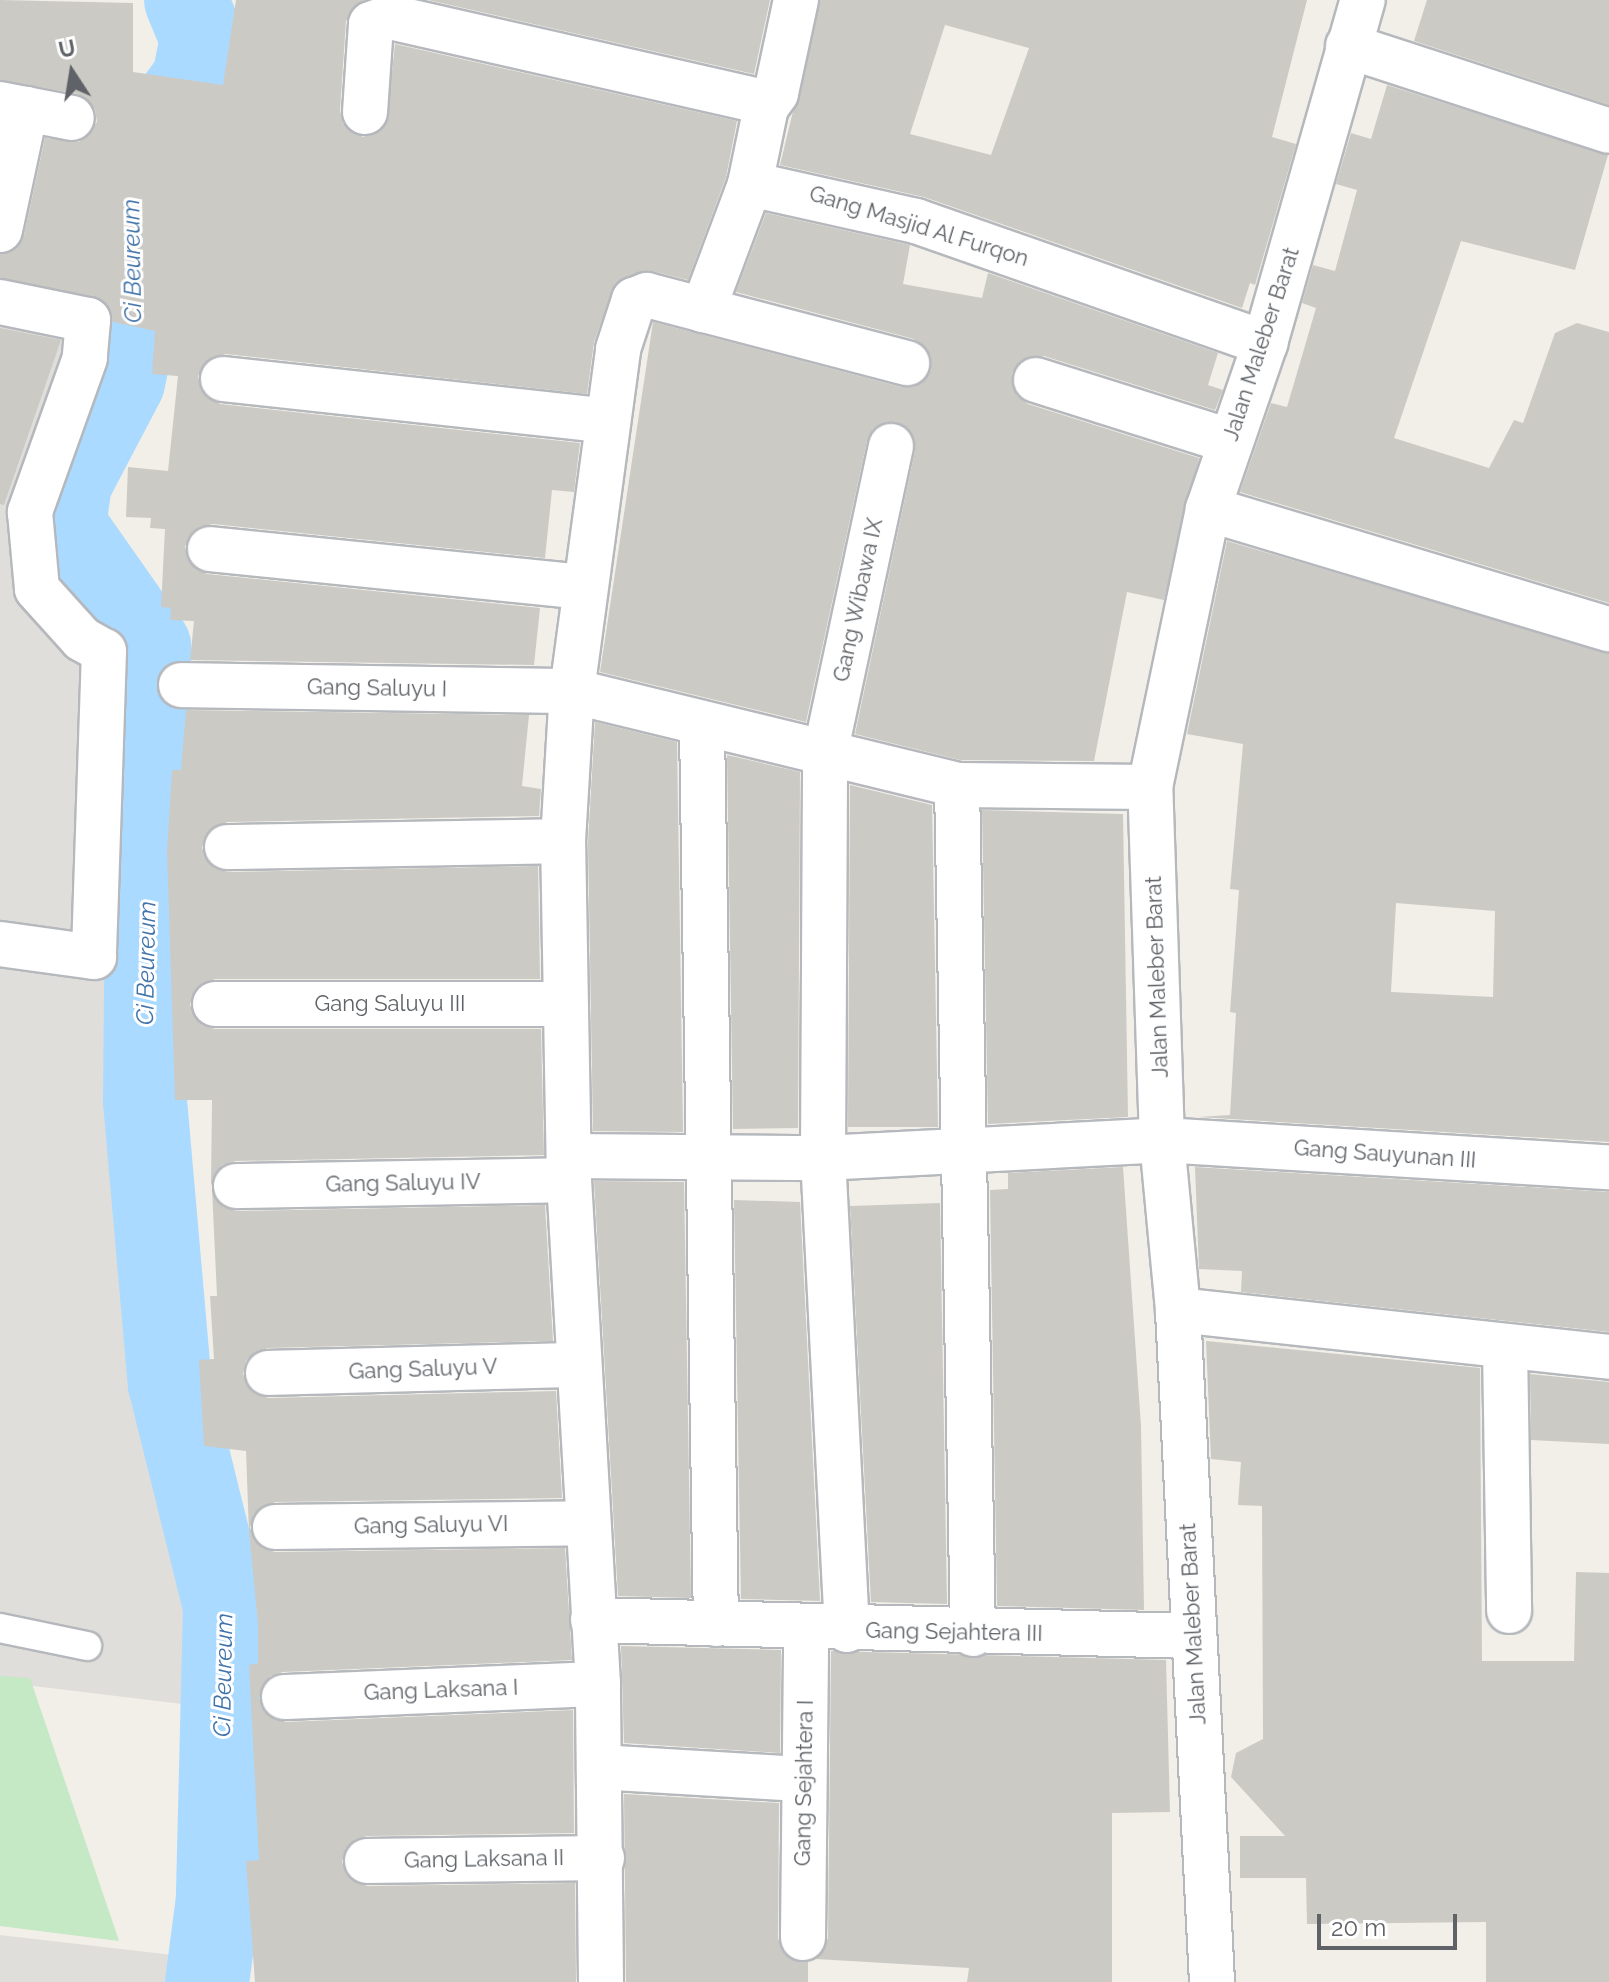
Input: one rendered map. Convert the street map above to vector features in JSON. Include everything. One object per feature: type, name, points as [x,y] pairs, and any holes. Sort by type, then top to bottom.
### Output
[{"type":"street","points":[[703,310],[750,184],[766,107],[776,93],[796,0]]},
{"type":"street","name":"Jalan Maleber Barat","points":[[1212,1982],[1178,1310],[1162,1140],[1150,787],[1208,509],[1265,343],[1362,0]]},
{"type":"street","points":[[365,112],[371,24],[390,17],[766,107]]},
{"type":"street","points":[[1348,46],[1609,131]]},
{"type":"street","points":[[0,230],[13,107],[72,118]]},
{"type":"street","name":"Gang Masjid Al Furqon","points":[[750,184],[916,221],[1265,343]]},
{"type":"street","points":[[601,1982],[598,1684],[569,1168],[563,841],[572,691],[608,421],[634,300],[655,296],[907,363]]},
{"type":"street","points":[[0,302],[88,320],[85,358],[30,512],[37,589],[82,639],[104,651],[94,957],[0,944]]},
{"type":"street","points":[[223,379],[608,421]]},
{"type":"street","points":[[1036,380],[1230,441]]},
{"type":"street","name":"Gang Wibawa IX","points":[[823,1158],[825,754],[891,446]]},
{"type":"street","points":[[1208,509],[1609,629]]},
{"type":"street","points":[[210,549],[585,587]]},
{"type":"street","name":"Gang Saluyu I","points":[[181,685],[572,691],[702,726],[957,785],[1150,787]]},
{"type":"street","points":[[702,726],[712,1160],[716,1624]]},
{"type":"street","points":[[957,785],[973,1634]]},
{"type":"street","points":[[227,847],[563,841]]},
{"type":"street","name":"Gang Saluyu III","points":[[215,1004],[565,1004]]},
{"type":"street","name":"Gang Sauyunan III","points":[[823,1158],[1162,1140],[1609,1167]]},
{"type":"street","name":"Gang Saluyu IV","points":[[236,1186],[712,1160],[823,1158]]},
{"type":"street","name":"Gang Sejahtera I","points":[[803,1938],[804,1779],[826,1629],[823,1158]]},
{"type":"street","points":[[1178,1310],[1609,1357]]},
{"type":"street","points":[[1505,1346],[1509,1611]]},
{"type":"street","name":"Gang Saluyu V","points":[[268,1373],[578,1365]]},
{"type":"street","name":"Gang Saluyu VI","points":[[275,1527],[587,1523]]},
{"type":"street","name":"Gang Sejahtera III","points":[[593,1620],[973,1634],[1193,1636]]},
{"type":"street","name":"Gang Laksana I","points":[[284,1697],[598,1684]]},
{"type":"street","points":[[599,1767],[804,1779]]},
{"type":"street","name":"Gang Laksana II","points":[[367,1861],[602,1858]]},
{"type":"lane","points":[[0,1628],[87,1646]]},
{"type":"shaded area","points":[[0,305],[74,315],[38,421],[22,546],[106,642],[145,1164],[207,1707],[0,1682]]},
{"type":"shaded area","points":[[0,1935],[190,1957],[190,1982],[0,1982]]},
{"type":"green space","points":[[0,1676],[30,1678],[119,1941],[0,1926]]},
{"type":"building","points":[[0,0],[133,3],[133,72],[223,85],[236,0],[364,0],[346,21],[340,110],[343,124],[363,137],[386,125],[395,44],[737,121],[726,177],[688,280],[652,271],[615,283],[594,342],[587,394],[226,354],[212,357],[198,376],[201,390],[220,404],[580,443],[574,492],[552,490],[545,558],[213,524],[199,527],[185,546],[188,560],[207,574],[540,608],[534,665],[190,660],[194,621],[170,620],[171,608],[161,607],[165,529],[150,528],[151,518],[126,517],[128,467],[168,471],[178,376],[152,374],[155,331],[113,322],[103,300],[0,278],[0,254],[24,235],[45,138],[79,142],[97,122],[95,109],[78,94],[0,80]]},
{"type":"building","points":[[428,0],[770,0],[754,74]]},
{"type":"building","points":[[820,0],[1307,0],[1272,137],[1296,144],[1255,285],[1250,283],[1242,308],[924,197],[780,165]],"holes":[[[945,25],[1029,48],[991,155],[910,134]]]},
{"type":"building","points":[[1427,0],[1609,0],[1609,105],[1414,41]]},
{"type":"building","points":[[1387,85],[1608,155],[1575,270],[1461,241],[1394,438],[1489,468],[1514,420],[1523,423],[1555,333],[1577,323],[1609,332],[1609,603],[1240,492],[1271,403],[1287,407],[1316,308],[1302,303],[1313,265],[1335,271],[1357,190],[1336,184],[1351,133],[1371,139]]},
{"type":"building","points":[[766,213],[910,245],[903,284],[982,298],[988,273],[1218,353],[1208,385],[1223,390],[1215,410],[1044,356],[1020,361],[1012,373],[1017,396],[1028,404],[1199,458],[1164,600],[1127,592],[1094,761],[960,760],[855,734],[915,451],[908,428],[895,422],[873,429],[867,441],[806,722],[600,672],[653,322],[901,387],[914,387],[931,370],[931,356],[914,339],[736,292]]},
{"type":"building","points":[[0,328],[61,340],[4,505],[0,504]]},
{"type":"building","points":[[1227,541],[1609,653],[1609,1142],[1198,1117],[1230,1115],[1236,1013],[1230,1012],[1239,890],[1230,889],[1243,744],[1187,734]],"holes":[[[1396,903],[1495,911],[1493,997],[1391,992]]]},
{"type":"building","points":[[186,710],[529,715],[522,786],[541,789],[539,816],[227,822],[206,834],[202,848],[214,868],[227,872],[538,866],[540,979],[215,979],[194,991],[190,1005],[202,1025],[215,1029],[541,1029],[544,1155],[236,1161],[222,1165],[211,1185],[212,1100],[175,1100],[167,851],[172,770],[181,770]]},
{"type":"building","points":[[595,722],[677,742],[683,1132],[593,1131],[588,842]]},
{"type":"building","points":[[727,755],[800,772],[798,1128],[733,1129]]},
{"type":"building","points":[[850,785],[932,805],[938,1127],[848,1127]]},
{"type":"building","points":[[982,810],[1123,814],[1128,1117],[988,1124]]},
{"type":"building","points":[[1123,1167],[1141,1426],[1144,1610],[997,1606],[990,1190],[1008,1189],[1008,1173]]},
{"type":"building","points":[[1195,1167],[1609,1192],[1609,1332],[1241,1292],[1242,1271],[1199,1269]]},
{"type":"building","points":[[594,1181],[684,1182],[691,1598],[618,1596]]},
{"type":"building","points":[[212,1189],[223,1207],[236,1211],[545,1205],[553,1341],[267,1348],[246,1360],[243,1374],[255,1394],[269,1398],[556,1391],[562,1498],[275,1502],[254,1514],[250,1528],[262,1548],[275,1552],[565,1548],[572,1660],[283,1672],[270,1676],[259,1697],[263,1711],[285,1722],[573,1710],[574,1833],[367,1836],[354,1840],[342,1861],[346,1874],[367,1886],[575,1883],[576,1982],[255,1982],[246,1861],[259,1860],[249,1665],[258,1663],[258,1624],[249,1532],[246,1451],[204,1446],[199,1360],[214,1359],[210,1296],[217,1296]]},
{"type":"building","points":[[734,1200],[800,1202],[820,1601],[741,1599]]},
{"type":"building","points":[[940,1203],[947,1604],[871,1602],[850,1206]]},
{"type":"building","points":[[1206,1341],[1480,1368],[1482,1661],[1574,1661],[1576,1572],[1609,1573],[1609,1982],[1486,1982],[1486,1922],[1307,1924],[1306,1878],[1240,1878],[1240,1836],[1285,1836],[1231,1777],[1236,1753],[1263,1739],[1262,1506],[1238,1505],[1241,1462],[1211,1459]]},
{"type":"building","points":[[1530,1374],[1609,1382],[1609,1444],[1531,1440]]},
{"type":"building","points":[[621,1646],[781,1650],[780,1753],[624,1743]]},
{"type":"building","points":[[831,1651],[1166,1660],[1170,1812],[1112,1813],[1112,1982],[967,1982],[969,1968],[816,1959],[828,1938]]},
{"type":"building","points":[[624,1794],[779,1803],[778,1939],[790,1959],[808,1962],[808,1982],[626,1982]]},
{"type":"waterway","name":"Ci Beureum","points":[[186,0],[202,39],[194,79],[139,154],[128,199],[134,330],[123,382],[70,483],[64,525],[149,646],[145,1101],[170,1384],[225,1606],[218,1899],[207,1982]]}]
